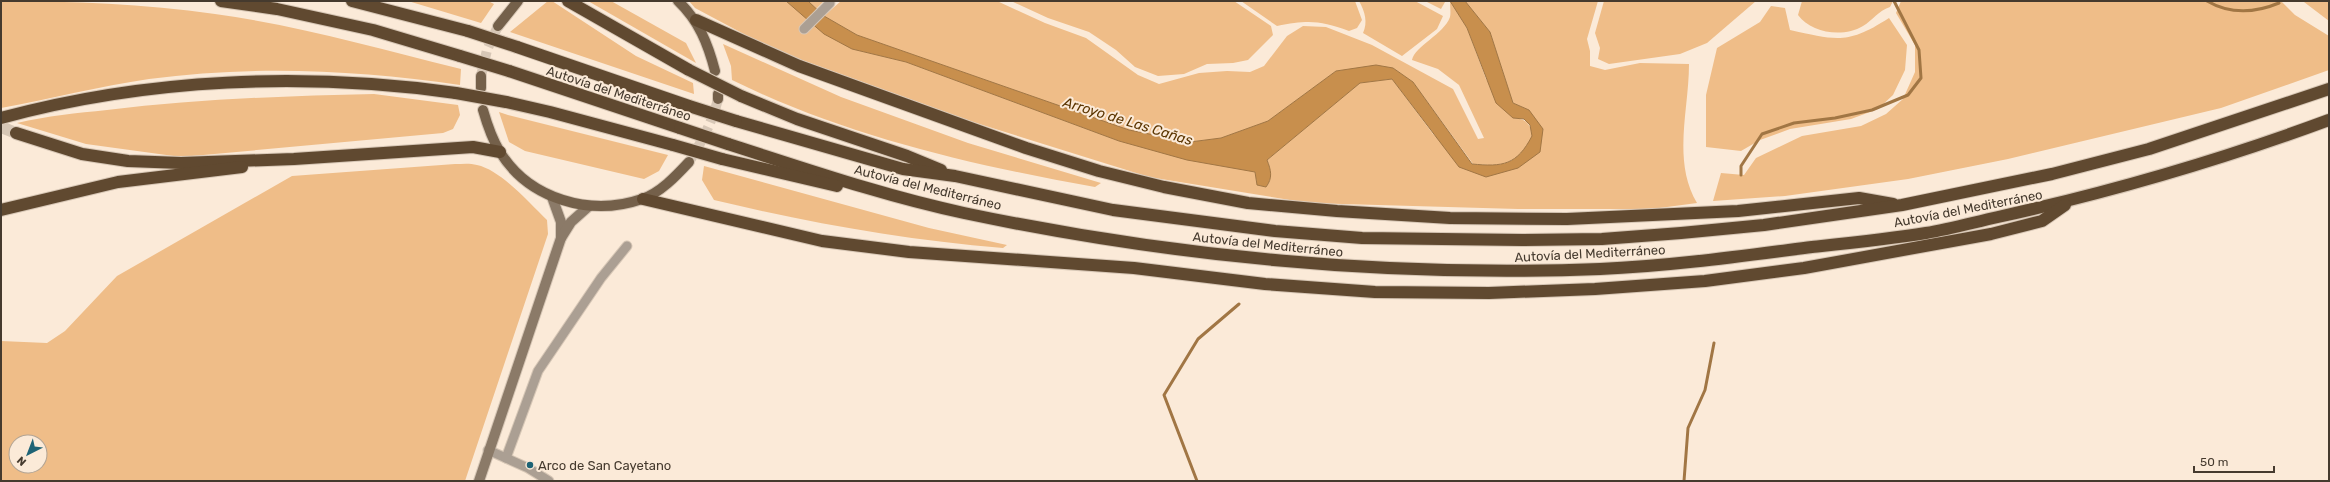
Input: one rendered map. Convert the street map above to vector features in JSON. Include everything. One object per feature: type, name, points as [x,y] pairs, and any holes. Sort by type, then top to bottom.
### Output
[{"type":"highway","name":"Autovía del Mediterráneo","points":[[221,1],[277,10],[373,30],[510,71],[728,144],[846,181],[959,212],[1090,237],[1264,259],[1379,268],[1491,271],[1604,269],[1719,259],[1927,233],[2070,201],[2193,167],[2329,120]]},
{"type":"highway","name":"Autovía del Mediterráneo","points":[[352,1],[468,32],[517,47],[736,121],[902,169],[955,176],[1113,210],[1202,223],[1362,238],[1433,240],[1595,239],[1764,226],[1902,205],[2052,174],[2142,150],[2329,89]]},
{"type":"highway","points":[[568,1],[689,70],[741,96],[797,119],[907,156],[955,176]]},
{"type":"highway","points":[[696,20],[799,66],[1026,148],[1106,173],[1164,187],[1248,203],[1337,211],[1450,218],[1567,219],[1722,212],[1859,198],[1902,205]]},
{"type":"highway","points":[[1,118],[87,98],[221,82],[302,81],[409,87],[506,102],[585,121],[722,159],[959,212]]},
{"type":"highway","points":[[16,133],[82,154],[128,161],[181,163],[294,159],[473,147],[500,152]]},
{"type":"highway","points":[[1,210],[118,182],[294,159]]},
{"type":"highway","points":[[642,199],[822,241],[909,252],[1134,268],[1265,284],[1375,292],[1488,293],[1595,289],[1705,280],[1804,268],[1976,237],[2042,222],[2070,201]]},
{"type":"main road","points":[[498,26],[518,1]]},
{"type":"main road","points":[[678,1],[696,20],[709,47],[715,71]]},
{"type":"main road","points":[[481,76],[481,88]]},
{"type":"main road","points":[[483,110],[489,131],[500,152],[516,172],[552,197],[589,206],[619,204],[642,199],[666,185],[689,162]]},
{"type":"main road","points":[[552,197],[561,222],[561,238]]},
{"type":"main road","points":[[479,481],[488,450],[561,238],[571,222],[589,206]]},
{"type":"street","points":[[804,29],[830,4]]},
{"type":"street","points":[[506,458],[538,371],[601,278],[627,246]]},
{"type":"street","points":[[488,450],[548,481]]},
{"type":"shaded area","points":[[1,1],[82,2],[135,5],[215,14],[276,24],[461,69],[460,85],[344,73],[305,71],[227,72],[149,79],[1,108]]},
{"type":"shaded area","points":[[408,1],[488,1],[494,4],[481,23]]},
{"type":"shaded area","points":[[548,1],[552,1],[636,56],[693,83],[694,94],[510,32]]},
{"type":"shaded area","points":[[588,1],[611,1],[686,43],[696,63]]},
{"type":"shaded area","points":[[689,1],[786,1],[852,49],[906,62],[1119,141],[1255,172],[1257,185],[1266,187],[1270,180],[1271,174],[1267,160],[1360,83],[1392,79],[1433,134],[1486,177],[1540,152],[1529,110],[1513,103],[1490,32],[1465,1],[1598,1],[1587,39],[1590,51],[1590,66],[1605,70],[1640,63],[1689,64],[1683,153],[1689,187],[1697,203],[1652,209],[1518,209],[1308,203],[1149,177],[973,122],[774,50],[695,8]]},
{"type":"shaded area","points":[[786,1],[808,1],[824,16],[857,35],[1129,130],[1190,142],[1221,138],[1268,121],[1336,71],[1376,65],[1393,68],[1413,82],[1472,164],[1501,164],[1508,162],[1521,153],[1532,136],[1530,125],[1524,119],[1513,118],[1496,103],[1467,28],[1450,1],[1465,1],[1490,32],[1513,103],[1529,110],[1543,129],[1540,152],[1518,168],[1486,177],[1459,167],[1392,79],[1360,83],[1267,160],[1271,174],[1270,180],[1266,187],[1257,185],[1255,172],[1187,160],[1119,141],[906,62],[852,49],[824,34]]},
{"type":"shaded area","points":[[808,1],[824,1],[816,9]]},
{"type":"shaded area","points":[[841,1],[997,1],[1045,23],[1086,38],[1138,75],[1159,84],[1199,73],[1227,71],[1250,72],[1264,66],[1287,36],[1303,26],[1326,27],[1372,45],[1453,89],[1478,139],[1484,138],[1459,85],[1438,69],[1412,60],[1418,50],[1447,23],[1450,17],[1450,1],[1467,28],[1486,79],[1513,118],[1522,119],[1529,125],[1533,137],[1521,153],[1508,162],[1493,165],[1473,164],[1413,82],[1393,68],[1336,71],[1268,121],[1221,138],[1190,142],[1129,130],[857,35],[824,16]]},
{"type":"shaded area","points":[[1011,1],[1234,1],[1271,26],[1273,35],[1248,60],[1233,63],[1207,64],[1184,74],[1158,76],[1135,67],[1116,50],[1089,32],[1048,18]]},
{"type":"shaded area","points":[[1241,1],[1355,1],[1362,20],[1357,28],[1349,31],[1330,25],[1313,22],[1277,26]]},
{"type":"shaded area","points":[[1359,1],[1415,1],[1443,16],[1437,29],[1402,56],[1363,33],[1365,29],[1365,17]]},
{"type":"shaded area","points":[[1425,1],[1444,1],[1445,2],[1441,9]]},
{"type":"shaded area","points":[[1604,1],[1756,1],[1707,43],[1680,54],[1609,64],[1598,59],[1600,48],[1595,33]]},
{"type":"shaded area","points":[[1802,1],[1893,1],[1890,7],[1882,11],[1867,24],[1855,30],[1837,33],[1819,30],[1804,21],[1798,15]]},
{"type":"shaded area","points":[[1901,1],[2281,1],[2295,15],[2329,36],[2329,70],[2221,108],[2008,159],[1908,179],[1785,196],[1713,201],[1721,173],[1744,175],[1756,158],[1802,136],[1861,126],[1886,114],[1903,99],[1915,72],[1915,45],[1896,13]]},
{"type":"shaded area","points":[[2302,1],[2329,1],[2329,21],[2304,2]]},
{"type":"shaded area","points":[[1771,6],[1785,8],[1790,30],[1831,38],[1841,38],[1862,33],[1889,18],[1907,45],[1905,70],[1893,95],[1878,109],[1851,119],[1790,129],[1760,140],[1741,151],[1706,147],[1706,95],[1717,48],[1760,22]]},
{"type":"shaded area","points":[[723,44],[841,97],[968,143],[1101,183],[1095,187],[1002,169],[864,133],[819,117],[775,100],[732,80],[731,66]]},
{"type":"shaded area","points":[[374,94],[458,105],[460,115],[453,129],[443,133],[181,157],[86,144],[17,123],[62,115],[174,103],[274,97]]},
{"type":"shaded area","points":[[499,112],[668,155],[659,171],[644,179],[525,151],[509,142]]},
{"type":"shaded area","points":[[455,164],[474,164],[496,173],[523,196],[547,220],[548,234],[465,481],[1,481],[1,341],[47,343],[65,331],[117,276],[292,176]]},
{"type":"shaded area","points":[[704,166],[929,228],[1007,245],[1003,248],[966,245],[858,230],[714,200],[702,180]]},
{"type":"waterway","points":[[1741,175],[1741,166],[1762,134],[1794,123],[1835,118],[1872,110],[1908,95],[1921,78],[1919,50],[1894,1]]},
{"type":"waterway","points":[[2207,1],[2225,9],[2243,11],[2261,9],[2279,3]]},
{"type":"waterway","points":[[1197,481],[1164,395],[1198,339],[1239,304]]},
{"type":"waterway","points":[[1684,481],[1688,428],[1705,390],[1714,343]]},
{"type":"tunnel","points":[[481,76],[487,50],[498,26]]},
{"type":"tunnel","points":[[689,162],[706,132],[718,99]]},
{"type":"tunnel","points":[[1,127],[16,133]]},
{"type":"place","name":"Arco de San Cayetano","points":[[530,465]]},
{"type":"water label","name":"Arroyo de Las Cañas","points":[[1128,121]]}]
